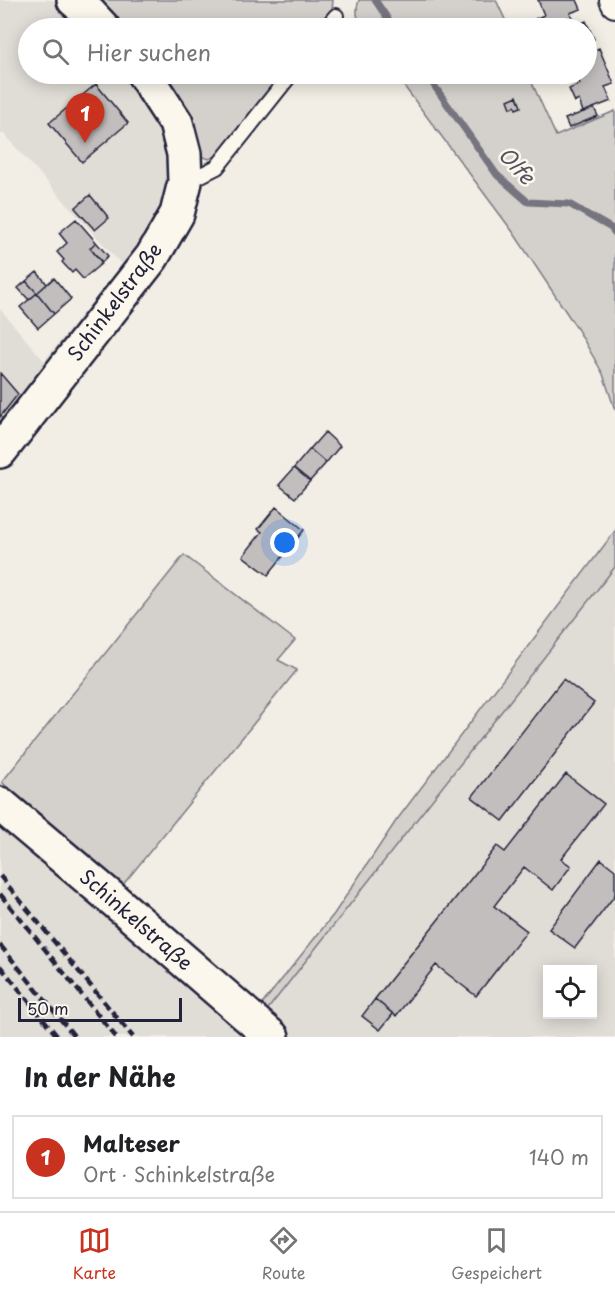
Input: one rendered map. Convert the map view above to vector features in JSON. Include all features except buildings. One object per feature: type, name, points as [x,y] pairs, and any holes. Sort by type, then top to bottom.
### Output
[{"type":"street","points":[[74,0],[94,18]]},
{"type":"street","points":[[613,0],[615,4]]},
{"type":"street","name":"Schinkelstraße","points":[[0,451],[152,257],[177,214],[185,183],[184,154],[176,123],[151,84]]},
{"type":"street","name":"Schinkelstraße","points":[[0,804],[272,1037]]},
{"type":"lane","points":[[185,183],[217,167],[283,84]]},
{"type":"shaded area","points":[[0,0],[53,0],[75,18],[18,18],[18,84],[136,84],[162,125],[173,176],[165,210],[139,253],[0,430],[0,309],[44,361],[122,265],[3,133],[0,135]]},
{"type":"shaded area","points":[[98,0],[333,0],[332,11],[327,18],[116,18]]},
{"type":"shaded area","points":[[359,0],[496,0],[504,18],[358,18]]},
{"type":"shaded area","points":[[172,84],[275,84],[216,156],[209,159],[201,156],[196,134]]},
{"type":"shaded area","points":[[402,84],[533,84],[556,136],[615,111],[615,410],[603,374],[578,330],[513,232]]},
{"type":"shaded area","points":[[615,531],[615,567],[264,1014],[259,1008],[334,914],[396,821]]},
{"type":"shaded area","points":[[184,555],[295,640],[278,660],[297,670],[122,886],[2,782]]},
{"type":"shaded area","points":[[615,567],[615,1037],[0,1037],[0,819],[264,1014]]},
{"type":"waterway","name":"Olfe","points":[[375,0],[387,18]]},
{"type":"waterway","name":"Olfe","points":[[433,84],[497,175],[528,202],[569,204],[611,228],[615,233]]},
{"type":"railway","points":[[0,876],[133,1037]]},
{"type":"railway","points":[[0,894],[116,1037]]},
{"type":"railway","points":[[0,945],[75,1037]]},
{"type":"railway","points":[[0,966],[58,1037]]},
{"type":"place","name":"Malteser","points":[[85,143]]}]
